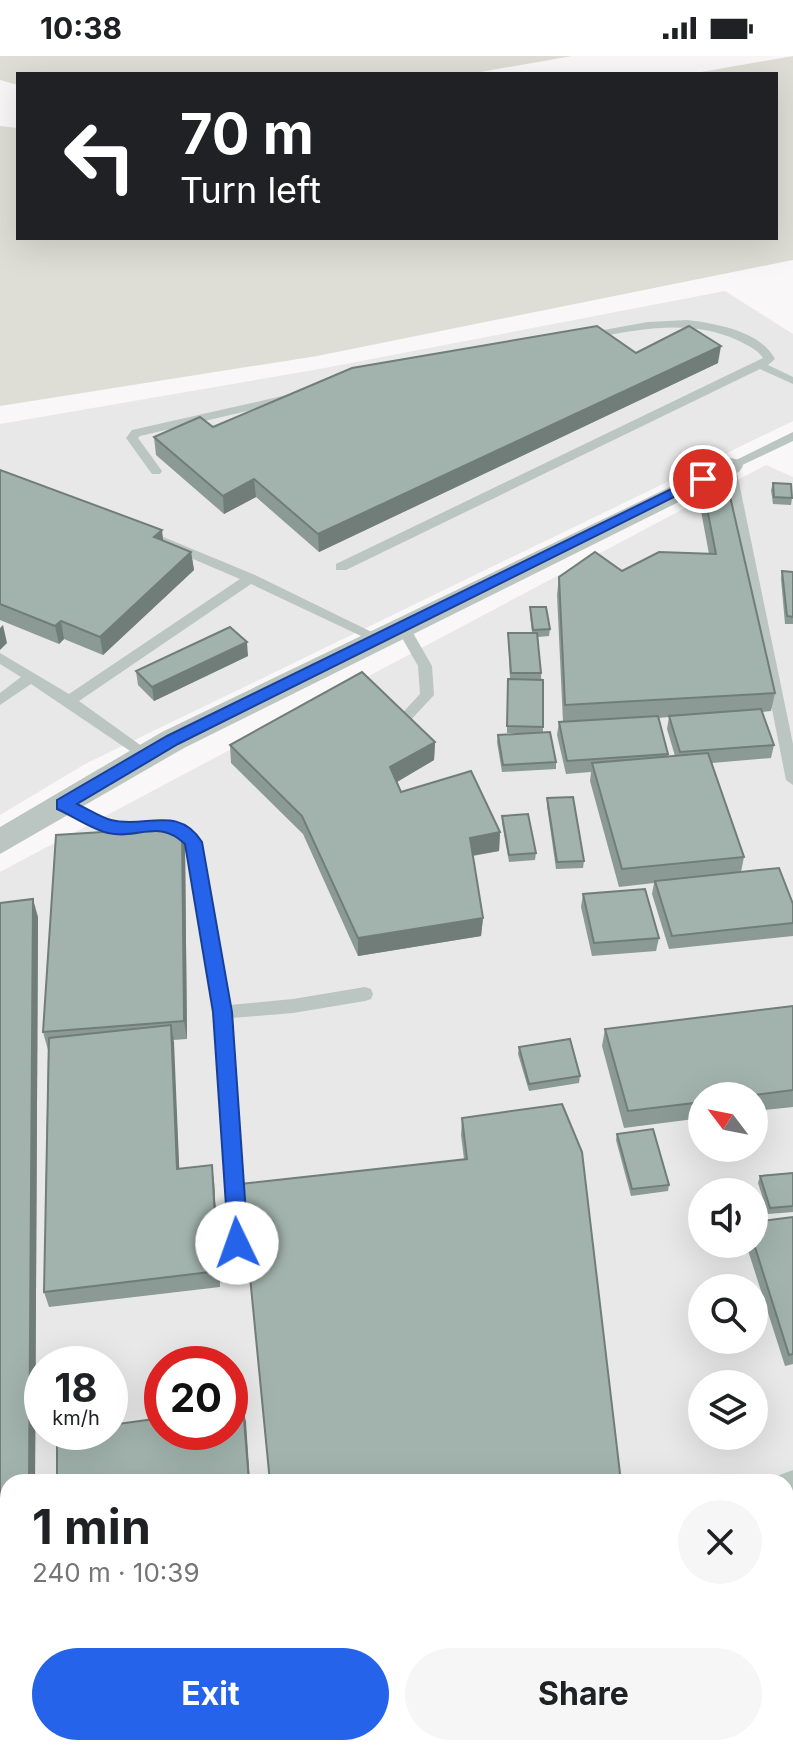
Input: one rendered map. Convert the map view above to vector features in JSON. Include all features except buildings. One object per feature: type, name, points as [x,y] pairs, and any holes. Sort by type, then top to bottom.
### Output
[{"type":"street","points":[[0,842],[145,756],[730,466]]},
{"type":"lane","points":[[341,567],[769,359],[764,350],[724,328],[699,322],[626,328],[571,339]]},
{"type":"lane","points":[[760,365],[793,381]]},
{"type":"lane","points":[[156,471],[132,438],[136,433],[298,397]]},
{"type":"lane","points":[[793,436],[730,466],[793,780]]},
{"type":"lane","points":[[132,528],[392,634],[425,666],[427,695],[402,721]]},
{"type":"lane","points":[[69,701],[250,578]]},
{"type":"lane","points":[[0,658],[69,701],[145,756]]},
{"type":"lane","points":[[0,700],[30,677]]},
{"type":"lane","points":[[63,804],[111,827],[157,824],[178,827],[194,842],[223,1012],[239,1272]]},
{"type":"lane","points":[[223,1012],[293,1006],[365,994]]},
{"type":"shaded area","points":[[0,56],[572,56],[480,72],[16,72],[16,84],[0,80]]},
{"type":"shaded area","points":[[793,56],[793,260],[317,356],[0,406],[0,126],[16,128],[16,240],[778,240],[778,72],[701,72]]},
{"type":"shaded area","points":[[725,291],[793,334],[793,421],[85,764],[0,815],[0,424],[325,368]]},
{"type":"shaded area","points":[[766,465],[793,477],[793,1474],[0,1474],[0,872]]},
{"type":"route","points":[[237,1243],[223,1012],[194,842],[178,827],[157,824],[111,827],[63,804],[173,740],[703,479]]}]
